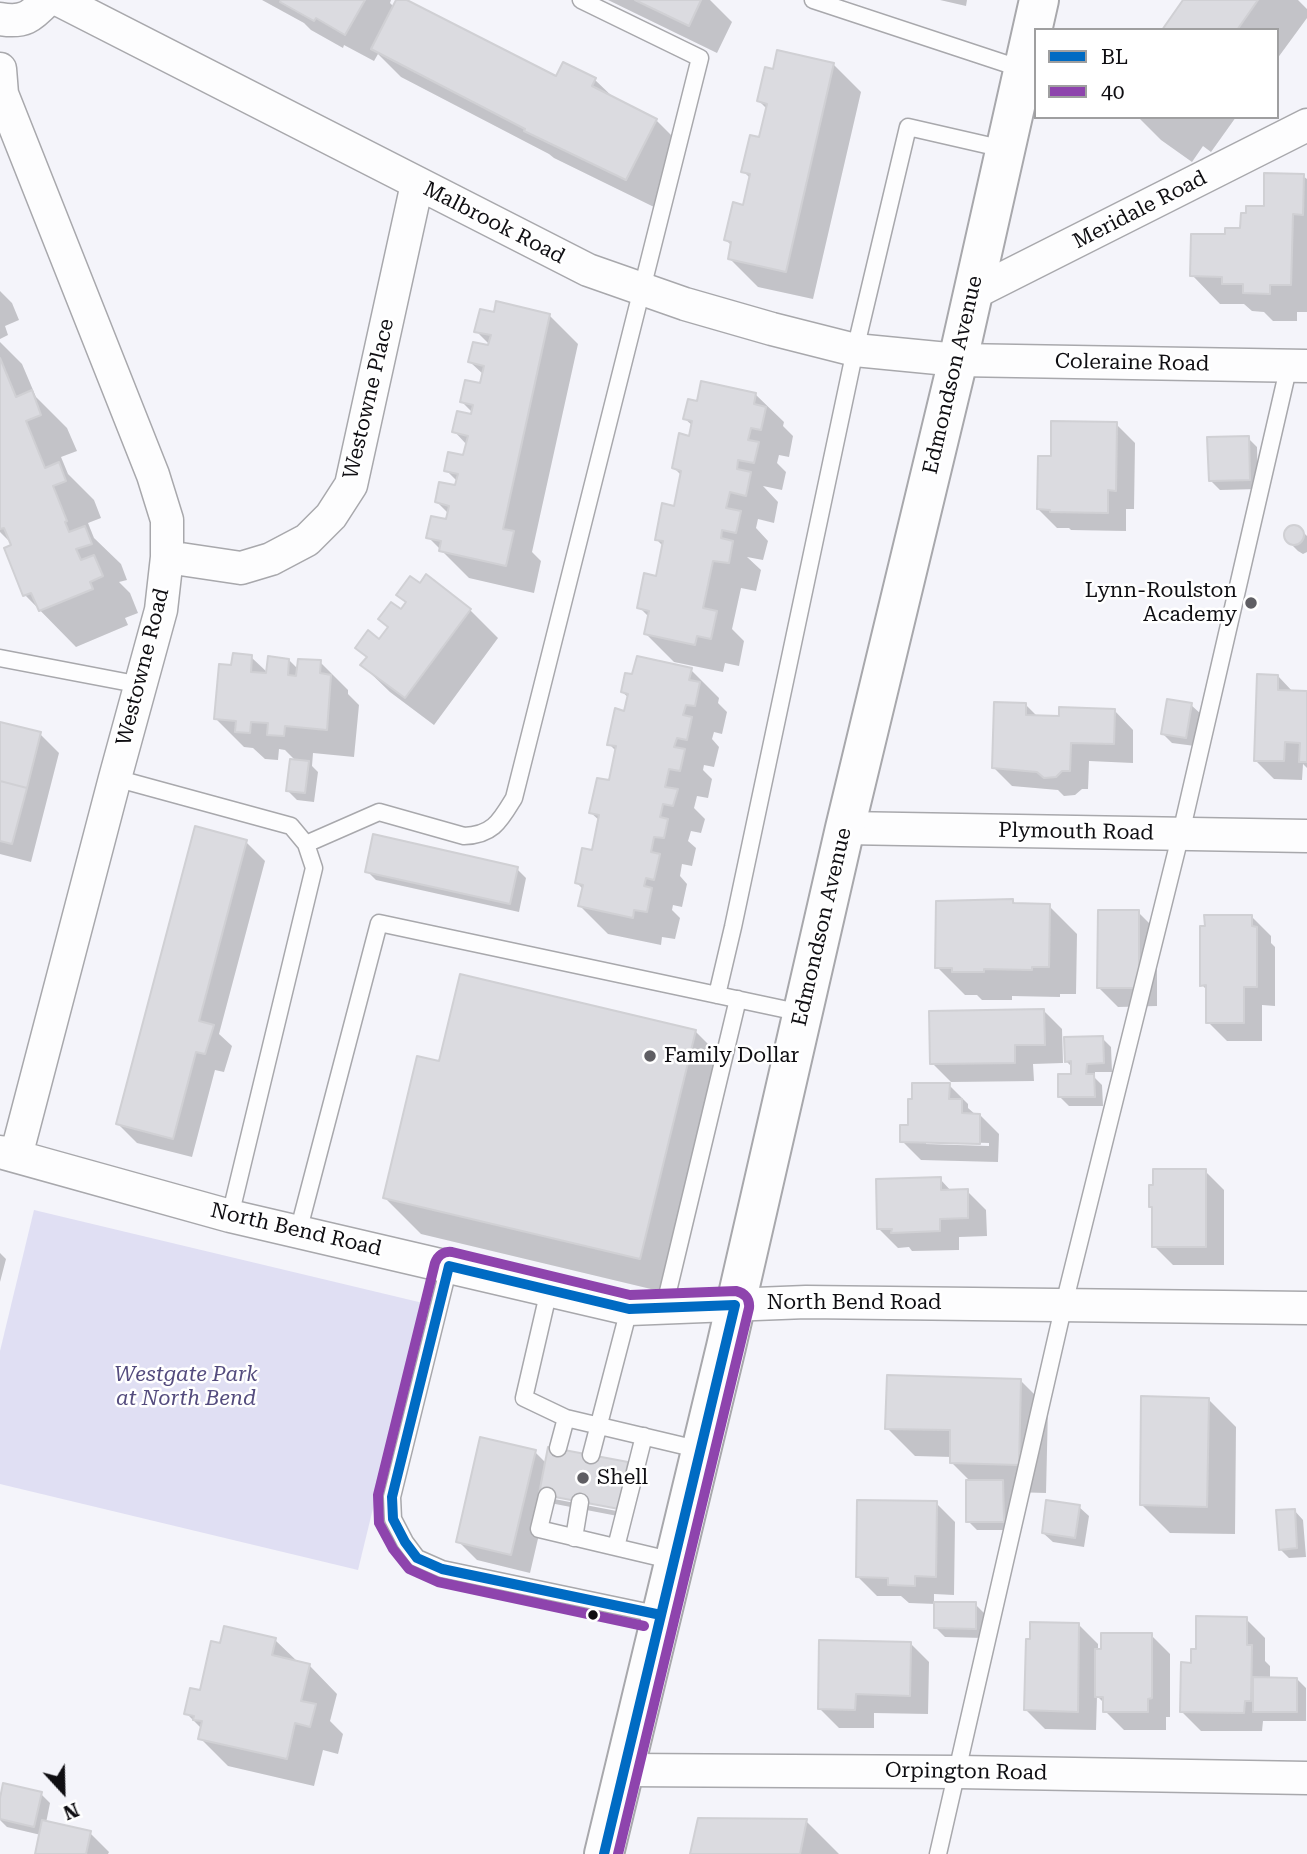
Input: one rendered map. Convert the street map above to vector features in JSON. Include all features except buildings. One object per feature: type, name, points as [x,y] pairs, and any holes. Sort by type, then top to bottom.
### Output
[{"type":"main road","name":"Edmondson Avenue","points":[[604,1854],[958,360],[1039,0]]},
{"type":"street","points":[[0,19],[14,21],[32,16],[47,0]]},
{"type":"street","name":"Malbrook Road","points":[[59,0],[588,270],[760,325],[855,351],[958,360]]},
{"type":"street","name":"Westowne Road","points":[[0,69],[2,94],[153,475],[167,520],[167,557],[161,610],[8,1154]]},
{"type":"street","name":"Meridale Road","points":[[972,294],[1307,125]]},
{"type":"street","name":"Westowne Place","points":[[167,557],[241,568],[271,559],[307,540],[331,516],[351,485],[417,184]]},
{"type":"street","name":"Coleraine Road","points":[[958,360],[1298,366]]},
{"type":"street","name":"Plymouth Road","points":[[845,828],[1307,836]]},
{"type":"street","name":"North Bend Road","points":[[8,1154],[298,1233],[629,1309],[806,1302],[1307,1308]]},
{"type":"street","name":"Orpington Road","points":[[624,1770],[1307,1778]]},
{"type":"lane","points":[[306,844],[379,812],[464,836],[476,836],[492,828],[514,798],[700,58],[582,0]]},
{"type":"lane","points":[[813,0],[1023,69]]},
{"type":"lane","points":[[716,995],[733,927],[855,351],[908,127],[1004,149]]},
{"type":"lane","points":[[938,1854],[1065,1304],[1298,366]]},
{"type":"lane","points":[[0,658],[141,685]]},
{"type":"lane","points":[[115,778],[290,826],[306,844],[314,869],[230,1216]]},
{"type":"lane","points":[[298,1233],[379,923],[802,1013]]},
{"type":"lane","points":[[664,1308],[738,999]]},
{"type":"lane","points":[[449,1266],[392,1497],[393,1519],[405,1542],[417,1558],[442,1569],[661,1615]]},
{"type":"lane","points":[[549,1290],[524,1398],[566,1418],[701,1450]]},
{"type":"lane","points":[[591,1455],[629,1309]]},
{"type":"lane","points":[[558,1448],[566,1418]]},
{"type":"lane","points":[[616,1547],[644,1436]]},
{"type":"lane","points":[[547,1496],[539,1529],[674,1561]]},
{"type":"lane","points":[[574,1538],[580,1502]]},
{"type":"green space","name":"Westgate Park at North Bend","points":[[34,1210],[423,1303],[358,1570],[0,1484],[0,1351]]},
{"type":"transit line","name":"40","points":[[618,1854],[749,1302],[744,1295],[736,1291],[630,1295],[452,1252],[442,1254],[435,1263],[378,1495],[379,1523],[393,1549],[409,1569],[438,1582],[644,1626]]},
{"type":"transit line","name":"BL","points":[[604,1854],[735,1305],[629,1309],[449,1266],[392,1497],[393,1519],[405,1542],[417,1558],[442,1569],[661,1615]]},
{"type":"place","name":"Lynn-Roulston Academy","points":[[1251,603]]},
{"type":"place","name":"Family Dollar","points":[[650,1056]]},
{"type":"place","name":"Shell","points":[[583,1478]]}]
